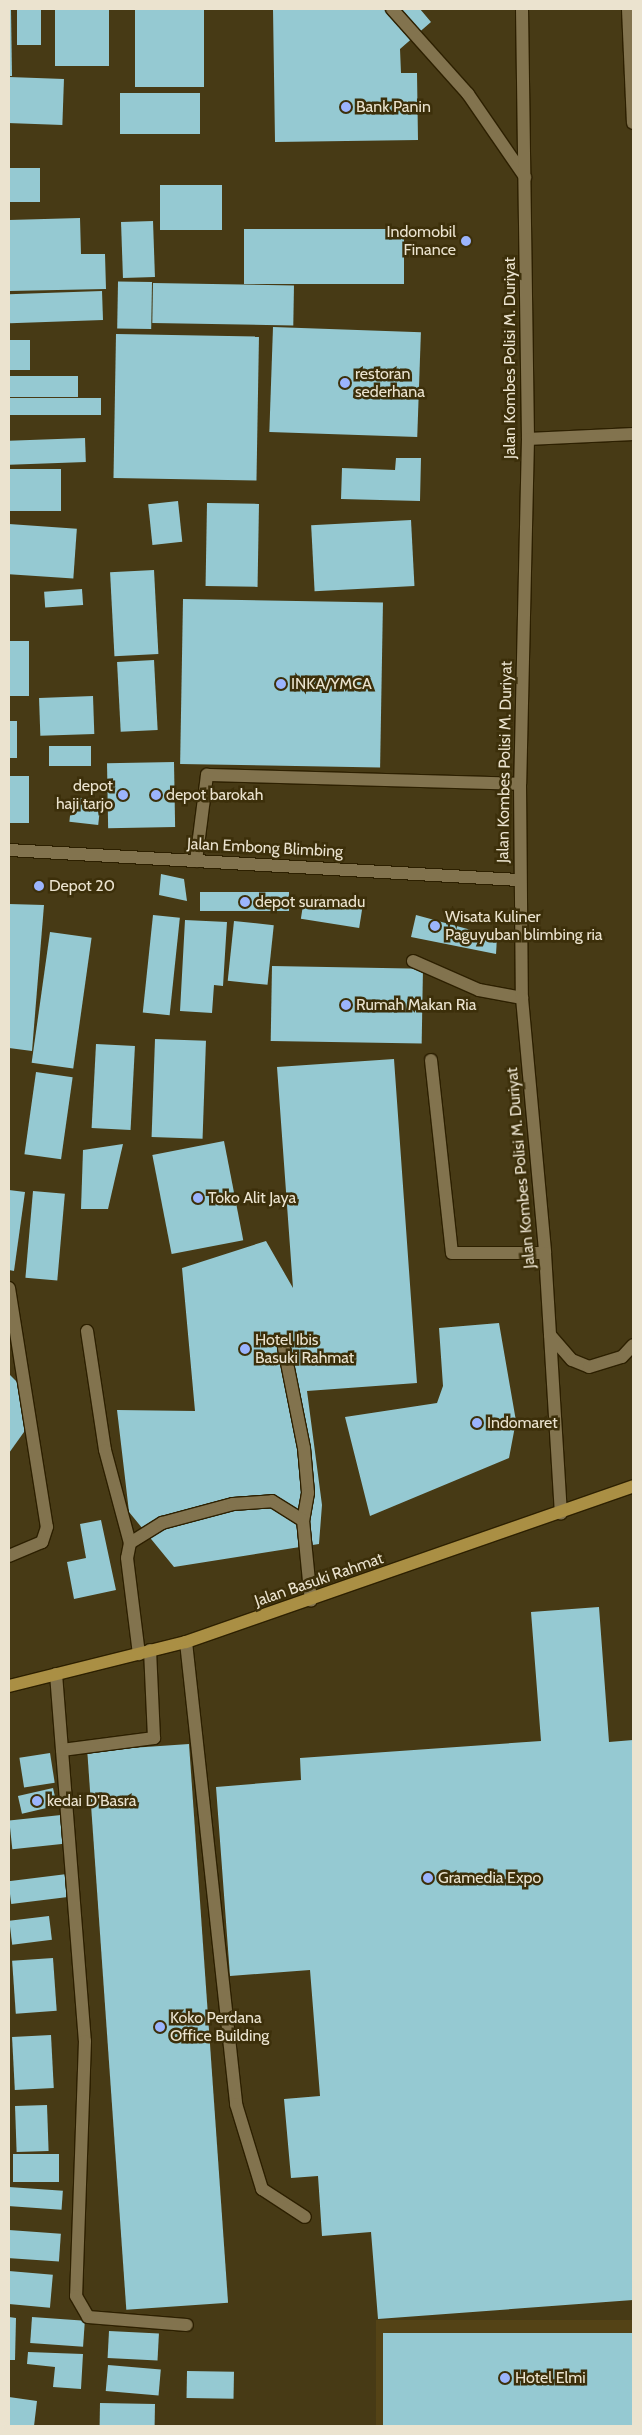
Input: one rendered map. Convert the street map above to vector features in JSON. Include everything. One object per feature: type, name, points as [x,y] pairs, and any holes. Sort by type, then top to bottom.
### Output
[{"type":"main road","name":"Jalan Basuki Rahmat","points":[[9,1686],[186,1642],[561,1514],[633,1486]]},
{"type":"street","points":[[392,9],[468,94],[525,177]]},
{"type":"street","name":"Jalan Kombes Polisi M. Duriyat","points":[[522,9],[528,439],[520,784],[519,880],[522,998],[545,1253],[561,1514]]},
{"type":"street","points":[[628,9],[633,123]]},
{"type":"street","points":[[528,439],[633,434]]},
{"type":"street","points":[[196,862],[207,775],[520,784]]},
{"type":"street","name":"Jalan Embong Blimbing","points":[[9,850],[519,880]]},
{"type":"street","points":[[413,961],[479,990],[522,998]]},
{"type":"street","points":[[431,1060],[452,1253],[545,1253]]},
{"type":"street","points":[[9,1288],[47,1527],[42,1542],[9,1556]]},
{"type":"street","points":[[88,1331],[105,1450],[130,1544]]},
{"type":"street","points":[[550,1335],[572,1360],[589,1367],[622,1357],[633,1345]]},
{"type":"street","points":[[284,1348],[304,1448],[308,1493],[303,1520],[311,1600]]},
{"type":"street","points":[[62,1750],[154,1738],[144,1652],[127,1558],[130,1544],[137,1535],[162,1523],[233,1504],[272,1501],[303,1520]]},
{"type":"street","points":[[186,1642],[236,2104],[262,2189],[305,2217]]},
{"type":"street","points":[[56,1674],[85,2041],[76,2296],[88,2317],[187,2325]]},
{"type":"shaded area","name":"Hotel Elmi","points":[[376,2320],[633,2320],[633,2426],[376,2426]]},
{"type":"building","points":[[9,9],[11,9],[12,76],[9,76]]},
{"type":"building","points":[[17,9],[41,9],[41,45],[17,45]]},
{"type":"building","points":[[55,9],[109,9],[109,66],[55,66]]},
{"type":"building","points":[[135,9],[204,9],[204,87],[135,87]]},
{"type":"building","name":"Bank Panin","points":[[273,9],[420,9],[431,22],[400,49],[401,73],[417,73],[418,140],[275,142]]},
{"type":"building","points":[[9,77],[64,79],[62,125],[9,123]]},
{"type":"building","points":[[120,93],[200,93],[200,134],[120,134]]},
{"type":"building","points":[[9,168],[40,168],[40,202],[9,202]]},
{"type":"building","points":[[160,185],[222,185],[222,230],[160,230]]},
{"type":"building","points":[[80,218],[81,254],[105,254],[106,289],[9,291],[9,220]]},
{"type":"building","points":[[153,221],[155,277],[123,278],[121,222]]},
{"type":"building","points":[[244,229],[404,229],[404,284],[244,284]]},
{"type":"building","points":[[118,281],[152,282],[151,329],[117,328]]},
{"type":"building","points":[[153,283],[294,285],[293,325],[152,323]]},
{"type":"building","points":[[102,291],[103,320],[10,323],[9,294]]},
{"type":"building","name":"restoran sederhana","points":[[273,327],[421,332],[417,437],[269,432]]},
{"type":"building","points":[[116,334],[259,336],[256,480],[113,478]]},
{"type":"building","points":[[9,340],[30,340],[30,370],[9,370]]},
{"type":"building","points":[[9,376],[78,376],[78,397],[9,397]]},
{"type":"building","points":[[9,398],[101,398],[101,415],[9,415]]},
{"type":"building","points":[[85,438],[86,462],[10,465],[9,441]]},
{"type":"building","points":[[396,458],[421,458],[420,501],[341,499],[342,468],[395,470]]},
{"type":"building","points":[[9,469],[61,469],[61,511],[9,511]]},
{"type":"building","points":[[178,501],[182,542],[152,545],[148,504]]},
{"type":"building","points":[[207,503],[259,504],[258,587],[206,586]]},
{"type":"building","points":[[411,520],[414,586],[315,591],[311,525]]},
{"type":"building","points":[[9,524],[77,529],[73,579],[9,574]]},
{"type":"building","points":[[154,570],[158,654],[114,656],[110,572]]},
{"type":"building","points":[[82,589],[83,605],[45,608],[44,592]]},
{"type":"building","name":"INKA/YMCA","points":[[183,599],[383,602],[380,767],[180,764]]},
{"type":"building","points":[[9,641],[29,641],[29,696],[9,696]]},
{"type":"building","points":[[154,660],[158,730],[121,732],[117,662]]},
{"type":"building","points":[[93,696],[94,734],[40,736],[39,698]]},
{"type":"building","points":[[9,721],[17,721],[17,758],[9,758]]},
{"type":"building","points":[[49,746],[91,746],[91,766],[49,766]]},
{"type":"building","points":[[174,762],[175,827],[108,828],[107,763]]},
{"type":"building","points":[[9,776],[29,776],[29,823],[9,823]]},
{"type":"building","points":[[72,797],[101,800],[98,825],[69,822]]},
{"type":"building","points":[[161,874],[184,879],[187,901],[159,895]]},
{"type":"building","name":"depot suramadu","points":[[200,892],[289,892],[289,911],[200,911]]},
{"type":"building","points":[[304,899],[362,908],[359,928],[301,919]]},
{"type":"building","points":[[9,904],[44,905],[32,1051],[9,1048]]},
{"type":"building","points":[[153,915],[180,918],[170,1015],[143,1012]]},
{"type":"building","name":"Wisata Kuliner Paguyuban blimbing ria","points":[[416,915],[497,937],[496,954],[411,937]]},
{"type":"building","points":[[185,920],[227,922],[223,986],[214,985],[212,1013],[180,1011]]},
{"type":"building","points":[[234,921],[274,925],[268,985],[228,981]]},
{"type":"building","points":[[50,932],[92,938],[73,1069],[32,1063]]},
{"type":"building","name":"Rumah Makan Ria","points":[[272,966],[423,969],[422,1044],[271,1041]]},
{"type":"building","points":[[155,1039],[206,1041],[203,1139],[152,1137]]},
{"type":"building","points":[[96,1044],[135,1046],[131,1130],[92,1128]]},
{"type":"building","points":[[394,1059],[417,1383],[307,1391],[322,1505],[319,1544],[174,1567],[129,1512],[117,1410],[195,1411],[182,1268],[266,1241],[293,1288],[277,1067]]},
{"type":"building","points":[[36,1072],[73,1077],[61,1159],[24,1154]]},
{"type":"building","name":"Toko Alit Jaya","points":[[224,1141],[243,1240],[172,1254],[152,1155]]},
{"type":"building","points":[[123,1144],[108,1209],[81,1209],[83,1150]]},
{"type":"building","points":[[9,1190],[25,1192],[14,1271],[9,1270]]},
{"type":"building","points":[[33,1191],[65,1194],[57,1280],[25,1278]]},
{"type":"building","points":[[499,1323],[516,1421],[509,1458],[370,1516],[345,1417],[437,1403],[443,1386],[439,1328]]},
{"type":"building","points":[[9,1374],[24,1389],[29,1425],[9,1453]]},
{"type":"building","points":[[101,1520],[116,1590],[74,1599],[67,1562],[86,1558],[80,1524]]},
{"type":"building","name":"Gramedia Expo","points":[[599,1607],[609,1742],[633,1740],[633,2300],[378,2319],[371,2232],[322,2236],[318,2176],[291,2178],[284,2099],[320,2096],[310,1970],[230,1976],[216,1787],[301,1780],[300,1758],[541,1741],[531,1612]]},
{"type":"building","name":"Koko Perdana Office Building","points":[[189,1744],[228,2303],[126,2310],[87,1751]]},
{"type":"building","points":[[50,1753],[55,1783],[24,1787],[19,1758]]},
{"type":"building","name":"kedai D'Basra","points":[[53,1788],[57,1806],[22,1814],[18,1796]]},
{"type":"building","points":[[61,1815],[64,1844],[12,1849],[9,1820]]},
{"type":"building","points":[[67,1874],[70,1897],[11,1904],[9,1881]]},
{"type":"building","points":[[49,1916],[52,1940],[12,1945],[9,1921]]},
{"type":"building","points":[[53,1958],[57,2011],[16,2014],[12,1961]]},
{"type":"building","points":[[51,2035],[54,2088],[15,2090],[12,2037]]},
{"type":"building","points":[[47,2105],[49,2151],[17,2152],[15,2106]]},
{"type":"building","points":[[13,2154],[59,2154],[59,2182],[13,2182]]},
{"type":"building","points":[[9,2187],[63,2191],[62,2210],[9,2206]]},
{"type":"building","points":[[9,2230],[61,2234],[59,2262],[9,2258]]},
{"type":"building","points":[[9,2271],[53,2275],[50,2308],[9,2304]]},
{"type":"building","points":[[9,2317],[16,2318],[15,2360],[9,2360]]},
{"type":"building","points":[[32,2317],[85,2321],[83,2347],[30,2343]]},
{"type":"building","points":[[109,2331],[159,2334],[158,2361],[108,2358]]},
{"type":"building","name":"Hotel Elmi","points":[[383,2333],[633,2333],[633,2425],[383,2425]]},
{"type":"building","points":[[28,2352],[83,2354],[81,2389],[53,2387],[55,2367],[27,2364]]},
{"type":"building","points":[[108,2365],[161,2370],[159,2396],[106,2391]]},
{"type":"building","points":[[187,2371],[234,2372],[234,2399],[187,2398]]},
{"type":"building","points":[[9,2397],[37,2401],[34,2426],[9,2426]]},
{"type":"building","points":[[100,2403],[155,2404],[155,2426],[100,2426]]},
{"type":"place","name":"Bank Panin","points":[[346,107]]},
{"type":"place","name":"Indomobil Finance","points":[[466,241]]},
{"type":"place","name":"restoran sederhana","points":[[345,383]]},
{"type":"place","name":"INKA/YMCA","points":[[281,684]]},
{"type":"place","name":"depot haji tarjo","points":[[123,795]]},
{"type":"place","name":"depot barokah","points":[[156,795]]},
{"type":"place","name":"Depot 20","points":[[39,886]]},
{"type":"place","name":"depot suramadu","points":[[245,902]]},
{"type":"place","name":"Wisata Kuliner Paguyuban blimbing ria","points":[[435,926]]},
{"type":"place","name":"Rumah Makan Ria","points":[[346,1005]]},
{"type":"place","name":"Toko Alit Jaya","points":[[198,1198]]},
{"type":"place","name":"Hotel Ibis Basuki Rahmat","points":[[245,1349]]},
{"type":"place","name":"Indomaret","points":[[477,1423]]},
{"type":"place","name":"kedai D'Basra","points":[[37,1801]]},
{"type":"place","name":"Gramedia Expo","points":[[428,1878]]},
{"type":"place","name":"Koko Perdana Office Building","points":[[160,2027]]},
{"type":"place","name":"Hotel Elmi","points":[[505,2378]]}]
